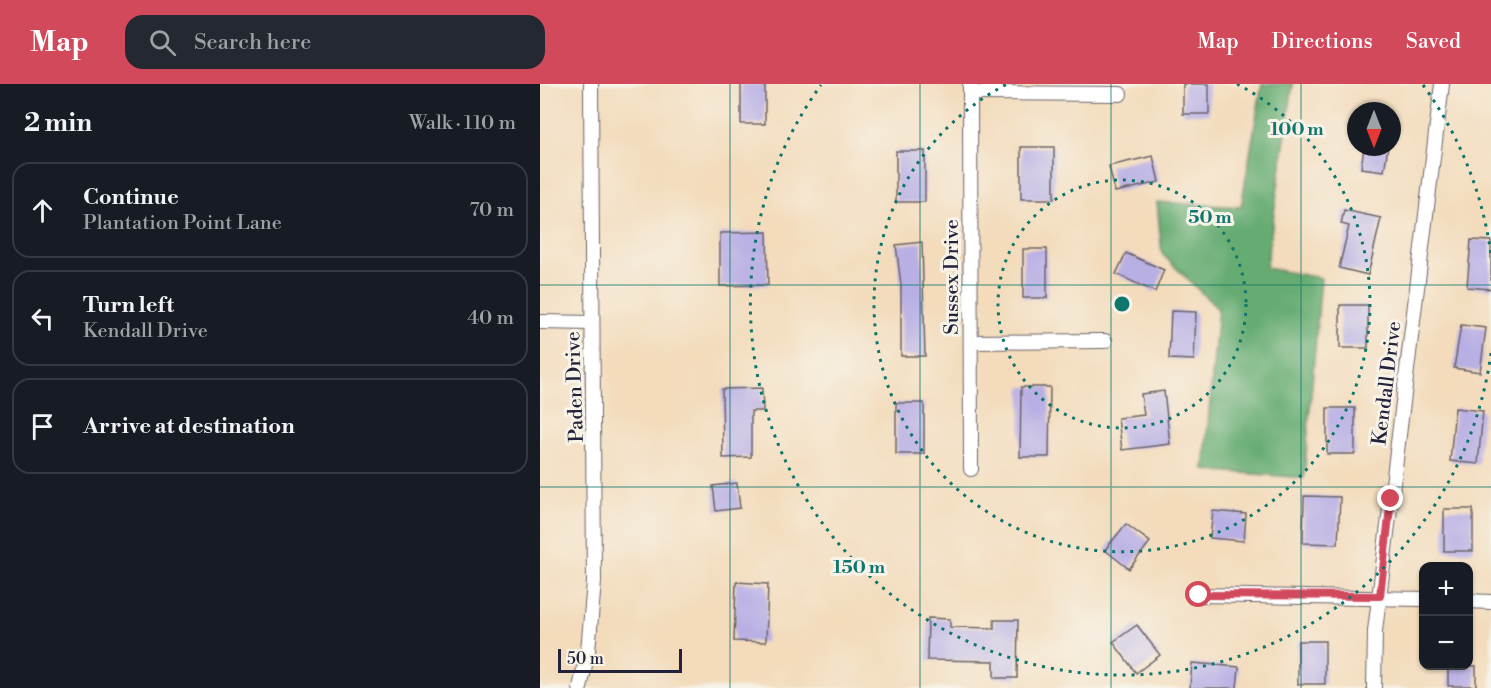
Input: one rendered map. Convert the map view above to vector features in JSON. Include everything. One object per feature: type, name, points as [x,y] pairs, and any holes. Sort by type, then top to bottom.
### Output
[{"type":"street","name":"Paden Drive","points":[[580,688],[588,651],[594,582],[591,84]]},
{"type":"street","name":"Kendall Drive","points":[[1374,688],[1375,631],[1442,84]]},
{"type":"street","points":[[970,88],[1120,94]]},
{"type":"street","name":"Sussex Drive","points":[[970,88],[971,469]]},
{"type":"street","points":[[540,322],[592,323]]},
{"type":"street","points":[[971,342],[1105,341]]},
{"type":"street","points":[[1199,595],[1419,598]]},
{"type":"street","points":[[1473,601],[1491,602]]},
{"type":"green space","points":[[1262,84],[1293,84],[1266,268],[1321,278],[1304,478],[1204,470],[1218,309],[1162,254],[1157,202],[1241,207]]},
{"type":"building","points":[[741,84],[765,84],[765,124],[741,124]]},
{"type":"building","points":[[1183,84],[1209,84],[1209,114],[1183,114]]},
{"type":"building","points":[[1021,147],[1054,147],[1054,199],[1021,199]]},
{"type":"building","points":[[896,151],[925,151],[925,202],[896,202]]},
{"type":"building","points":[[1153,156],[1159,182],[1115,192],[1109,166]]},
{"type":"building","points":[[1363,156],[1386,156],[1384,171],[1361,168]]},
{"type":"building","points":[[1344,210],[1381,218],[1368,275],[1339,268],[1349,226],[1341,224]]},
{"type":"building","points":[[767,232],[768,285],[720,286],[720,233]]},
{"type":"building","points":[[1471,240],[1491,241],[1491,289],[1467,287]]},
{"type":"building","points":[[922,242],[925,356],[901,356],[901,285],[896,245]]},
{"type":"building","points":[[1023,249],[1047,249],[1047,298],[1023,298]]},
{"type":"building","points":[[1126,253],[1164,270],[1155,292],[1116,274]]},
{"type":"building","points":[[1340,305],[1368,305],[1368,348],[1340,348]]},
{"type":"building","points":[[1171,311],[1196,312],[1194,360],[1169,359]]},
{"type":"building","points":[[1461,325],[1486,328],[1480,372],[1454,368]]},
{"type":"building","points":[[1021,387],[1050,387],[1049,457],[1020,457]]},
{"type":"building","points":[[762,388],[763,411],[751,411],[751,457],[723,458],[722,389]]},
{"type":"building","points":[[1164,391],[1170,444],[1122,450],[1118,418],[1144,415],[1141,394]]},
{"type":"building","points":[[896,403],[924,403],[924,454],[896,454]]},
{"type":"building","points":[[1327,408],[1355,408],[1355,454],[1327,454]]},
{"type":"building","points":[[1455,408],[1483,411],[1478,464],[1450,461]]},
{"type":"building","points":[[737,483],[740,508],[716,511],[713,486]]},
{"type":"building","points":[[1304,496],[1340,497],[1338,544],[1303,543]]},
{"type":"building","points":[[1444,509],[1473,509],[1473,551],[1444,551]]},
{"type":"building","points":[[1213,511],[1246,514],[1244,541],[1210,538]]},
{"type":"building","points":[[1126,524],[1150,542],[1129,569],[1105,550]]},
{"type":"building","points":[[736,582],[768,584],[766,642],[734,641]]},
{"type":"building","points":[[928,618],[950,619],[950,627],[994,628],[994,620],[1018,620],[1017,678],[994,678],[994,661],[927,660]]},
{"type":"building","points":[[1137,625],[1160,655],[1136,673],[1113,642]]},
{"type":"building","points":[[1298,641],[1325,641],[1325,684],[1298,684]]},
{"type":"building","points":[[1192,663],[1239,667],[1237,688],[1190,688]]},
{"type":"building","points":[[1473,666],[1476,666],[1476,686],[1448,686],[1448,670],[1473,670]]},
{"type":"route","points":[[1199,595],[1380,596],[1391,499]]}]
